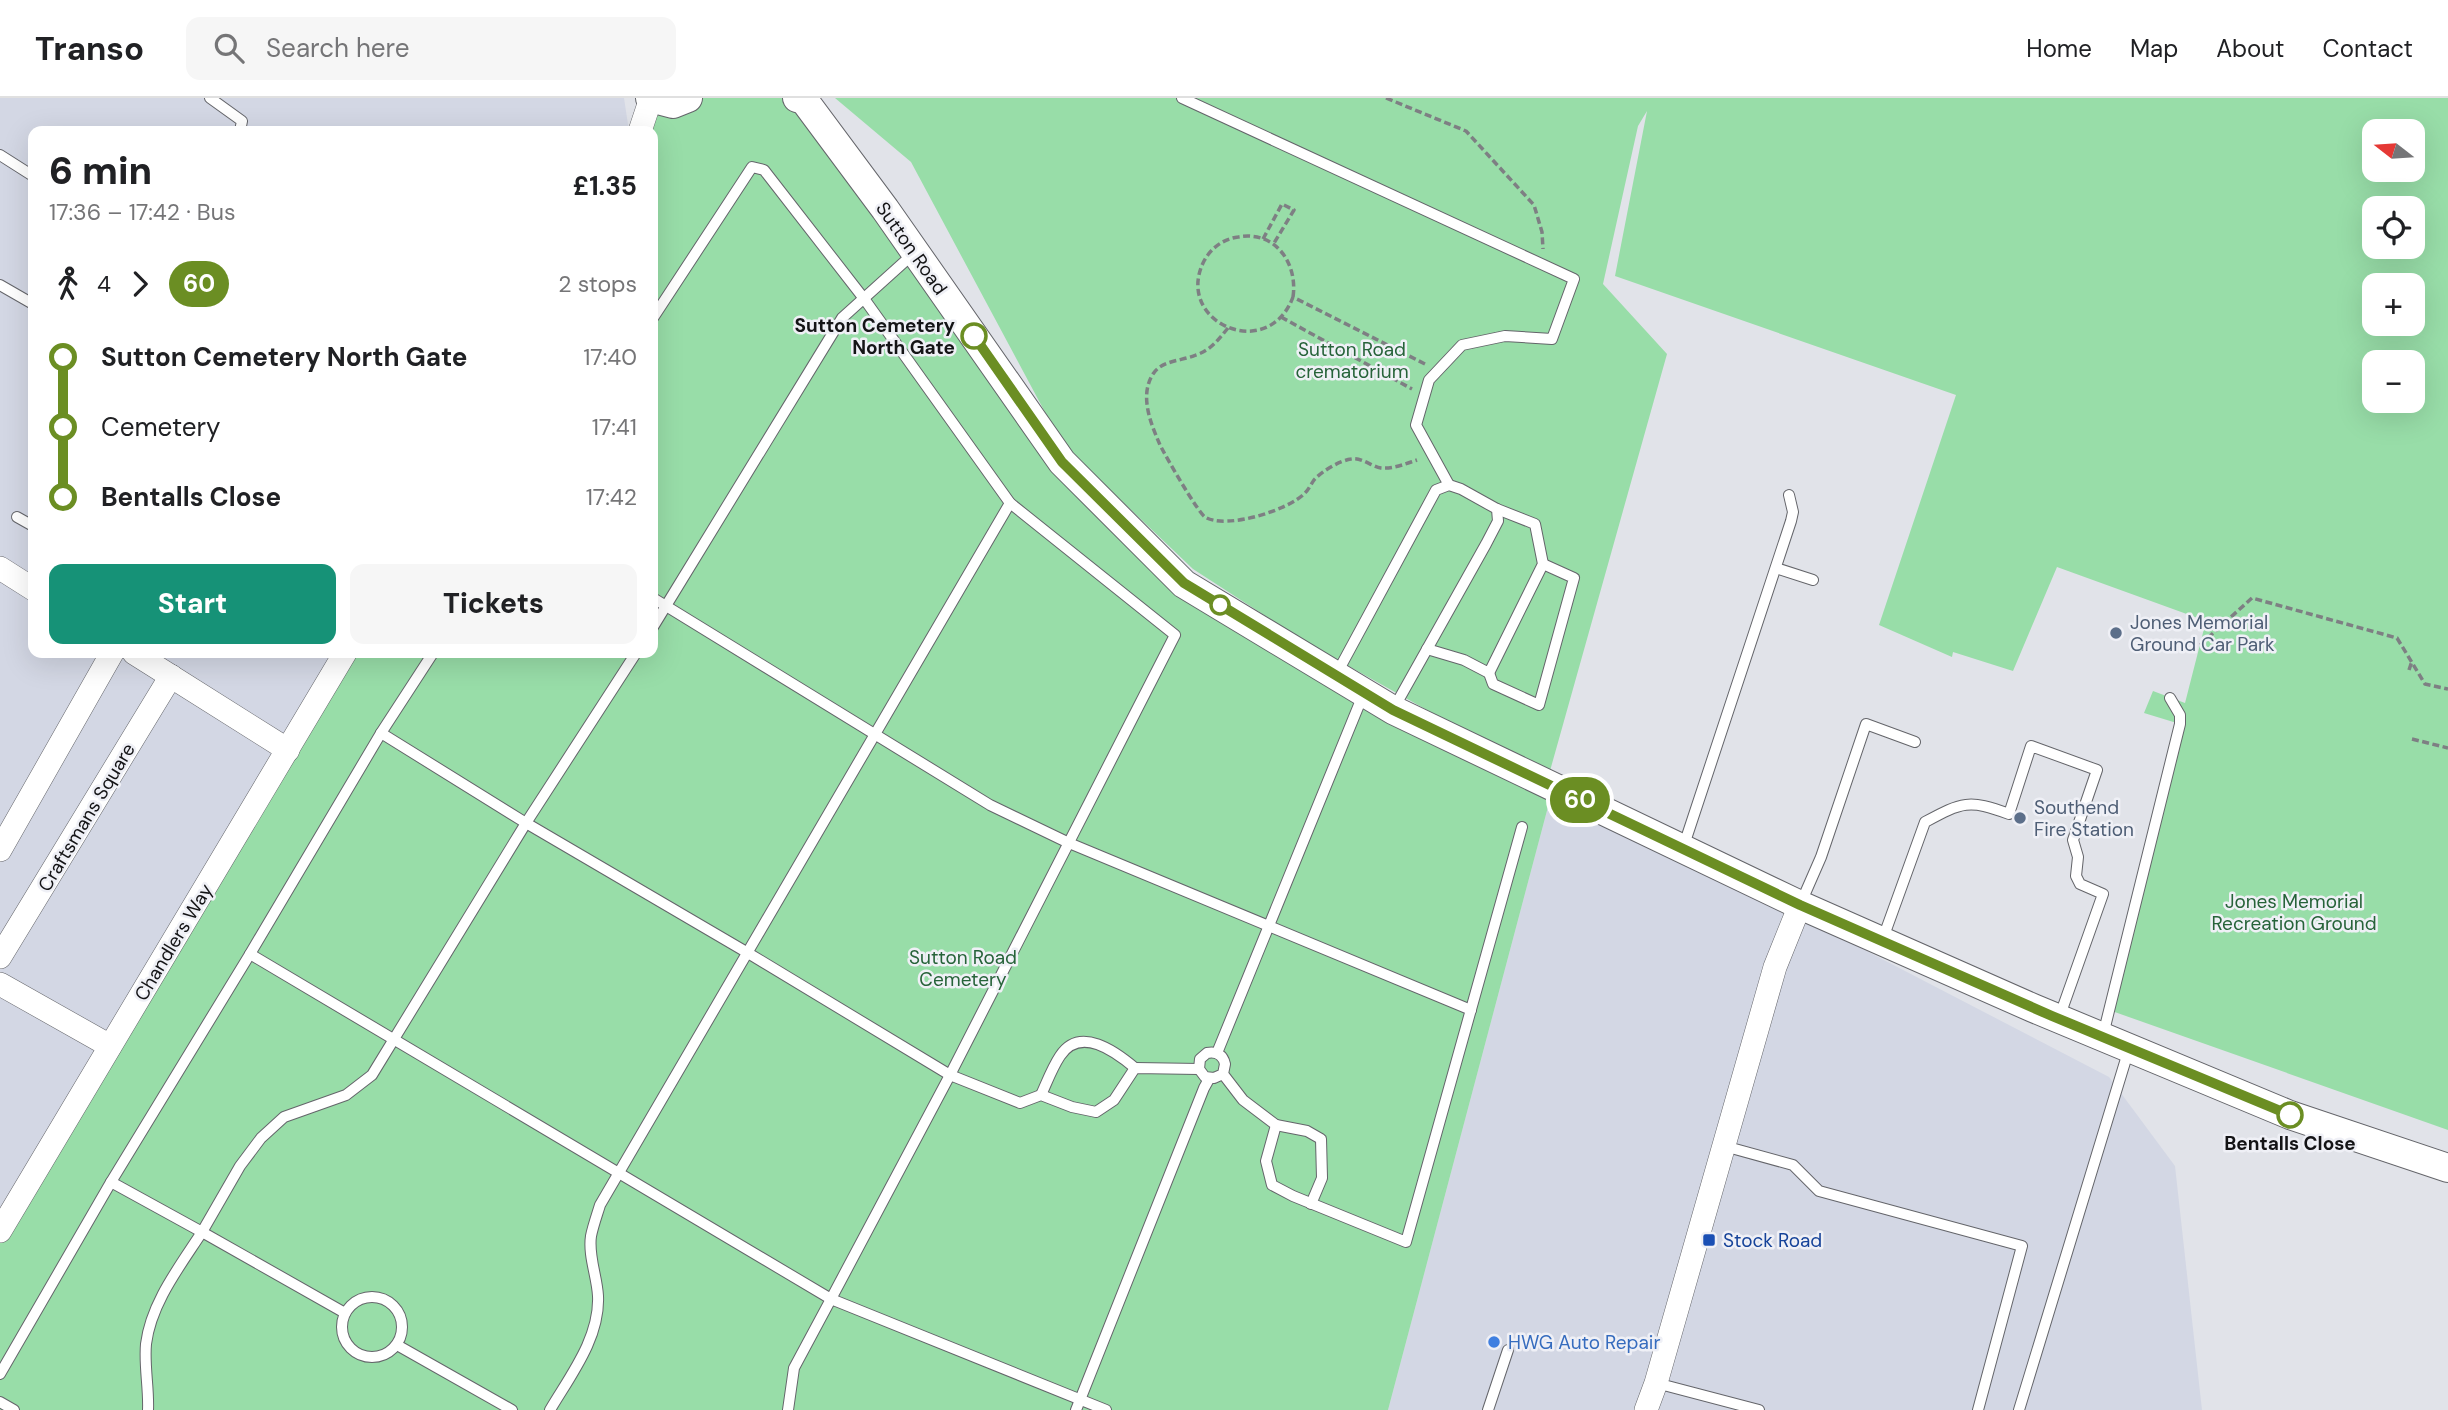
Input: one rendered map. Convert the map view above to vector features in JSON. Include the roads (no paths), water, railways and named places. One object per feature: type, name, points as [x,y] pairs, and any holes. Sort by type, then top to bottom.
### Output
[{"type":"street","points":[[642,126],[651,98],[673,104],[688,98]]},
{"type":"street","name":"Sutton Road","points":[[797,98],[804,100],[916,252],[1062,462],[1184,583],[1393,710],[1800,905],[2059,1019],[2290,1115],[2448,1168]]},
{"type":"street","points":[[0,568],[28,586]]},
{"type":"street","points":[[0,850],[109,658]]},
{"type":"street","points":[[148,658],[171,676],[288,751]]},
{"type":"street","name":"Chandlers Way","points":[[0,1231],[342,658]]},
{"type":"street","name":"Craftsmans Square","points":[[0,957],[171,676]]},
{"type":"street","points":[[1646,1410],[1656,1383],[1774,967],[1800,905]]},
{"type":"street","points":[[0,984],[110,1046]]},
{"type":"lane","points":[[210,98],[242,121],[241,126]]},
{"type":"lane","points":[[1182,98],[1574,279],[1552,339],[1505,336],[1462,345],[1429,380],[1416,425],[1449,485]]},
{"type":"lane","points":[[0,155],[28,173]]},
{"type":"lane","points":[[658,310],[752,167],[764,170],[865,300],[1010,503],[1175,635],[950,1075],[794,1368],[788,1410]]},
{"type":"lane","points":[[658,620],[842,318],[916,252]]},
{"type":"lane","points":[[0,285],[28,301]]},
{"type":"lane","points":[[1336,675],[1436,489],[1449,485],[1535,524],[1543,564],[1489,673]]},
{"type":"lane","points":[[1683,848],[1793,512],[1789,495]]},
{"type":"lane","points":[[550,1410],[583,1356],[594,1326],[598,1297],[591,1238],[600,1205],[1010,503]]},
{"type":"lane","points":[[1393,710],[1498,521],[1497,509]]},
{"type":"lane","points":[[17,517],[28,523]]},
{"type":"lane","points":[[1427,649],[1464,660],[1489,673],[1493,684],[1539,705],[1574,578],[1543,564]]},
{"type":"lane","points":[[1776,568],[1812,580]]},
{"type":"lane","points":[[658,601],[990,804],[1069,844],[1471,1010]]},
{"type":"lane","points":[[0,1374],[111,1182],[381,733],[430,658]]},
{"type":"lane","points":[[148,1410],[146,1344],[154,1313],[240,1166],[261,1138],[284,1117],[346,1095],[372,1075],[526,823],[633,658]]},
{"type":"lane","points":[[1217,1053],[1364,692]]},
{"type":"lane","points":[[2102,1037],[2180,724],[2180,715],[2170,698]]},
{"type":"lane","points":[[1800,905],[1821,857],[1866,723],[1915,742]]},
{"type":"lane","points":[[381,733],[526,823],[950,1075],[1020,1103],[1041,1095],[1072,1108],[1096,1112],[1114,1100],[1135,1068]]},
{"type":"lane","points":[[1882,941],[1925,822],[1955,806],[1983,804],[2009,814],[2032,746],[2097,770],[2073,840],[2078,857],[2076,876],[2080,884],[2103,894],[2059,1019]]},
{"type":"lane","points":[[1276,1125],[1266,1161],[1272,1185],[1406,1242],[1522,827]]},
{"type":"lane","points":[[250,954],[831,1299],[1078,1404],[1107,1410]]},
{"type":"lane","points":[[1041,1095],[1061,1053],[1082,1042],[1112,1049],[1135,1068],[1199,1069]]},
{"type":"lane","points":[[2019,1410],[2129,1049]]},
{"type":"lane","points":[[1223,1073],[1219,1077],[1205,1077],[1198,1064],[1203,1055],[1217,1053],[1224,1059],[1223,1073],[1243,1101],[1276,1125],[1307,1131],[1321,1139],[1322,1178],[1311,1203]]},
{"type":"lane","points":[[1078,1404],[1203,1088],[1209,1079]]},
{"type":"lane","points":[[1724,1146],[1793,1166],[1819,1191],[2022,1246],[1978,1410]]},
{"type":"lane","points":[[111,1182],[345,1313]]},
{"type":"lane","points":[[367,1297],[390,1303],[399,1314],[402,1324],[397,1345],[387,1354],[376,1357],[359,1355],[347,1345],[342,1334],[345,1313],[357,1301],[367,1297]]},
{"type":"lane","points":[[397,1345],[512,1410]]},
{"type":"lane","points":[[1488,1410],[1508,1350]]},
{"type":"lane","points":[[1656,1383],[1759,1410]]},
{"type":"lane","points":[[0,1402],[14,1410]]},
{"type":"place","name":"Sutton Cemetery North Gate","points":[[974,336]]},
{"type":"place","name":"Jones Memorial Ground Car Park","points":[[2116,633]]},
{"type":"place","name":"Southend Fire Station","points":[[2020,818]]},
{"type":"place","name":"Bentalls Close","points":[[2290,1115]]},
{"type":"place","name":"Stock Road","points":[[1709,1240]]},
{"type":"place","name":"HWG Auto Repair","points":[[1494,1342]]},
{"type":"park label","name":"Sutton Road crematorium","points":[[1352,360]]},
{"type":"park label","name":"Jones Memorial Recreation Ground","points":[[2294,912]]},
{"type":"park label","name":"Sutton Road Cemetery","points":[[963,968]]}]
